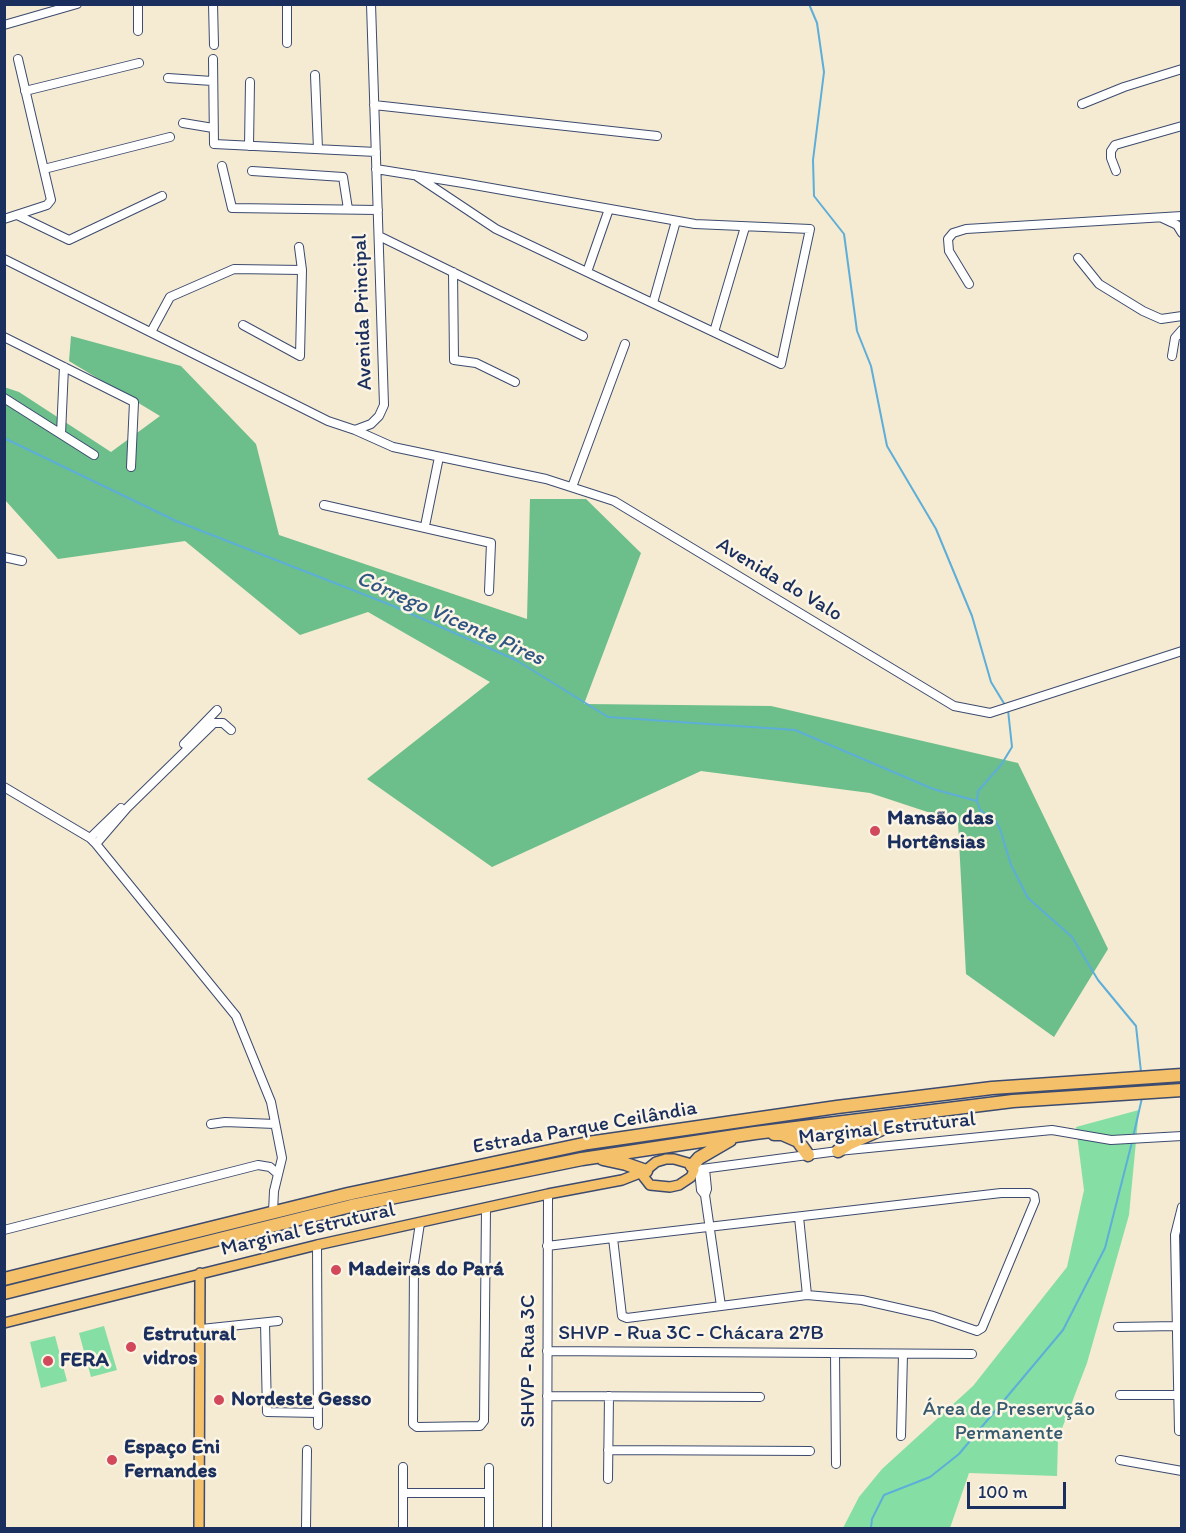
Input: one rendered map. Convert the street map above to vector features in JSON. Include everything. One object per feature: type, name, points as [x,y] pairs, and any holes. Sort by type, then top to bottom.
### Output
[{"type":"highway","name":"Estrada Parque Ceilândia","points":[[4,1279],[348,1194],[588,1143],[837,1107],[992,1088],[1182,1075]]},
{"type":"highway","name":"Estrada Parque Ceilândia","points":[[4,1293],[351,1206],[592,1158],[749,1134],[1013,1101],[1182,1090]]},
{"type":"highway","points":[[838,1150],[920,1112]]},
{"type":"highway","points":[[697,1169],[699,1158],[709,1151],[749,1134],[782,1134],[798,1141],[808,1155]]},
{"type":"highway","points":[[592,1158],[626,1164],[646,1174]]},
{"type":"main road","points":[[646,1174],[656,1162],[666,1159],[683,1161],[697,1169]]},
{"type":"main road","name":"Marginal Estrutural","points":[[4,1323],[317,1245],[548,1194],[646,1174],[655,1187],[670,1187],[688,1181],[697,1169]]},
{"type":"main road","points":[[199,1528],[200,1273]]},
{"type":"street","points":[[4,25],[77,4]]},
{"type":"street","points":[[138,4],[138,31]]},
{"type":"street","points":[[213,4],[214,45]]},
{"type":"street","points":[[286,4],[287,44]]},
{"type":"street","name":"Avenida Principal","points":[[355,430],[371,424],[379,416],[384,405],[371,4]]},
{"type":"street","points":[[4,219],[47,205],[51,200],[18,59]]},
{"type":"street","points":[[213,59],[214,144],[376,152]]},
{"type":"street","points":[[25,91],[140,63]]},
{"type":"street","points":[[1082,104],[1124,87],[1182,69]]},
{"type":"street","points":[[315,75],[318,149]]},
{"type":"street","points":[[168,78],[212,81]]},
{"type":"street","points":[[249,146],[250,82]]},
{"type":"street","points":[[374,105],[657,136]]},
{"type":"street","points":[[183,123],[213,128]]},
{"type":"street","points":[[1116,171],[1111,158],[1111,151],[1115,145],[1182,126]]},
{"type":"street","points":[[44,169],[170,137]]},
{"type":"street","points":[[222,166],[232,208],[378,210]]},
{"type":"street","points":[[376,169],[415,175],[695,224],[810,229],[781,363],[496,229],[415,175]]},
{"type":"street","points":[[252,171],[343,177],[348,210]]},
{"type":"street","points":[[17,215],[69,240],[162,196]]},
{"type":"street","points":[[587,272],[609,209]]},
{"type":"street","points":[[969,284],[949,251],[948,239],[953,233],[966,229],[1182,216]]},
{"type":"street","points":[[1161,217],[1177,225],[1182,232]]},
{"type":"street","points":[[653,303],[676,221]]},
{"type":"street","points":[[714,332],[745,226]]},
{"type":"street","points":[[379,236],[583,336]]},
{"type":"street","points":[[243,325],[300,356],[303,270],[298,248]]},
{"type":"street","points":[[1078,258],[1099,284],[1143,311],[1161,320],[1182,316]]},
{"type":"street","points":[[4,259],[328,421],[355,430]]},
{"type":"street","points":[[151,332],[170,297],[234,269],[303,270]]},
{"type":"street","points":[[453,272],[454,360],[476,363],[516,382]]},
{"type":"street","points":[[1172,356],[1175,338],[1182,330]]},
{"type":"street","points":[[4,336],[134,402],[131,467]]},
{"type":"street","points":[[572,488],[625,344]]},
{"type":"street","points":[[61,434],[64,367]]},
{"type":"street","points":[[4,398],[94,455]]},
{"type":"street","name":"Avenida do Valo","points":[[355,430],[393,447],[546,479],[614,501],[954,706],[990,713],[1182,651]]},
{"type":"street","points":[[424,526],[439,457]]},
{"type":"street","points":[[324,505],[491,543],[489,591]]},
{"type":"street","points":[[4,557],[22,561]]},
{"type":"street","points":[[93,841],[217,710]]},
{"type":"street","points":[[93,841],[214,723],[223,723],[231,730]]},
{"type":"street","points":[[4,787],[93,841],[236,1016],[271,1102],[282,1158],[274,1191],[273,1212]]},
{"type":"street","points":[[211,1124],[225,1122],[275,1124]]},
{"type":"street","name":"Marginal Estrutural","points":[[697,1169],[838,1150],[1052,1130],[1111,1140],[1182,1136]]},
{"type":"street","points":[[4,1230],[258,1165],[270,1167],[278,1174]]},
{"type":"street","points":[[697,1169],[701,1190],[705,1195],[721,1306]]},
{"type":"street","points":[[548,1245],[1001,1193],[1030,1193],[1035,1198],[980,1330],[972,1330],[933,1316],[862,1300],[807,1295],[624,1318],[612,1238]]},
{"type":"street","name":"SHVP - Rua 3C","points":[[547,1528],[548,1194]]},
{"type":"street","points":[[1179,1431],[1175,1235],[1182,1207]]},
{"type":"street","points":[[420,1223],[414,1263],[413,1424],[417,1427],[480,1426],[484,1421],[486,1208]]},
{"type":"street","points":[[799,1217],[807,1295]]},
{"type":"street","points":[[317,1245],[318,1425]]},
{"type":"street","points":[[201,1329],[278,1321]]},
{"type":"street","points":[[265,1323],[267,1412],[318,1413]]},
{"type":"street","points":[[1118,1327],[1177,1326]]},
{"type":"street","name":"SHVP - Rua 3C - Chácara 27B","points":[[546,1351],[972,1354]]},
{"type":"street","name":"SHVP - Rua 3C - Chácara 27B","points":[[835,1353],[836,1464]]},
{"type":"street","points":[[901,1436],[903,1354]]},
{"type":"street","points":[[1120,1395],[1179,1395]]},
{"type":"street","points":[[547,1396],[760,1397]]},
{"type":"street","points":[[608,1479],[609,1396]]},
{"type":"street","points":[[306,1528],[307,1450]]},
{"type":"street","points":[[608,1450],[810,1451]]},
{"type":"street","points":[[1120,1460],[1182,1471]]},
{"type":"street","points":[[403,1467],[403,1528]]},
{"type":"street","points":[[489,1468],[489,1528]]},
{"type":"street","points":[[404,1493],[489,1493]]},
{"type":"green space","points":[[71,336],[181,366],[256,444],[279,535],[527,619],[530,499],[586,499],[641,553],[584,704],[771,706],[1018,763],[1108,949],[1054,1037],[966,974],[958,822],[870,793],[701,771],[492,867],[367,779],[490,682],[368,612],[300,635],[185,541],[58,559],[5,500],[4,387],[19,392],[111,452],[160,416],[69,361]]},
{"type":"green space","name":"Área de Preservção Permanente","points":[[1139,1110],[1129,1215],[1087,1363],[1058,1439],[1057,1476],[969,1473],[950,1528],[843,1528],[859,1497],[882,1469],[973,1386],[1067,1267],[1084,1190],[1076,1127]]},
{"type":"green space","points":[[104,1326],[117,1370],[91,1377],[79,1333]]},
{"type":"green space","name":"FERA","points":[[55,1336],[67,1381],[41,1388],[30,1342]]},
{"type":"waterway","points":[[809,4],[817,23],[824,72],[813,160],[814,196],[844,234],[857,331],[871,366],[887,446],[936,529],[972,616],[991,682],[1008,710],[1012,747],[1001,765],[978,791],[977,801],[980,810],[995,820],[1000,829],[1011,865],[1028,898],[1072,937],[1098,980],[1136,1026],[1141,1072]]},
{"type":"waterway","name":"Córrego Vicente Pires","points":[[4,438],[176,521],[391,605],[516,660],[608,717],[795,730],[933,789],[977,801]]},
{"type":"waterway","name":"Córrego Vicente Pires","points":[[1133,1137],[1142,1098]]},
{"type":"waterway","name":"Córrego Vicente Pires","points":[[871,1528],[872,1519],[884,1495],[930,1477],[959,1454],[1063,1330],[1105,1248],[1132,1142]]},
{"type":"place","name":"Mansão das Hortênsias","points":[[875,831]]},
{"type":"place","name":"Madeiras do Pará","points":[[336,1270]]},
{"type":"place","name":"Estrutural vidros","points":[[131,1347]]},
{"type":"place","name":"FERA","points":[[48,1361]]},
{"type":"place","name":"Nordeste Gesso","points":[[219,1400]]},
{"type":"place","name":"Espaço Eni Fernandes","points":[[112,1460]]}]
